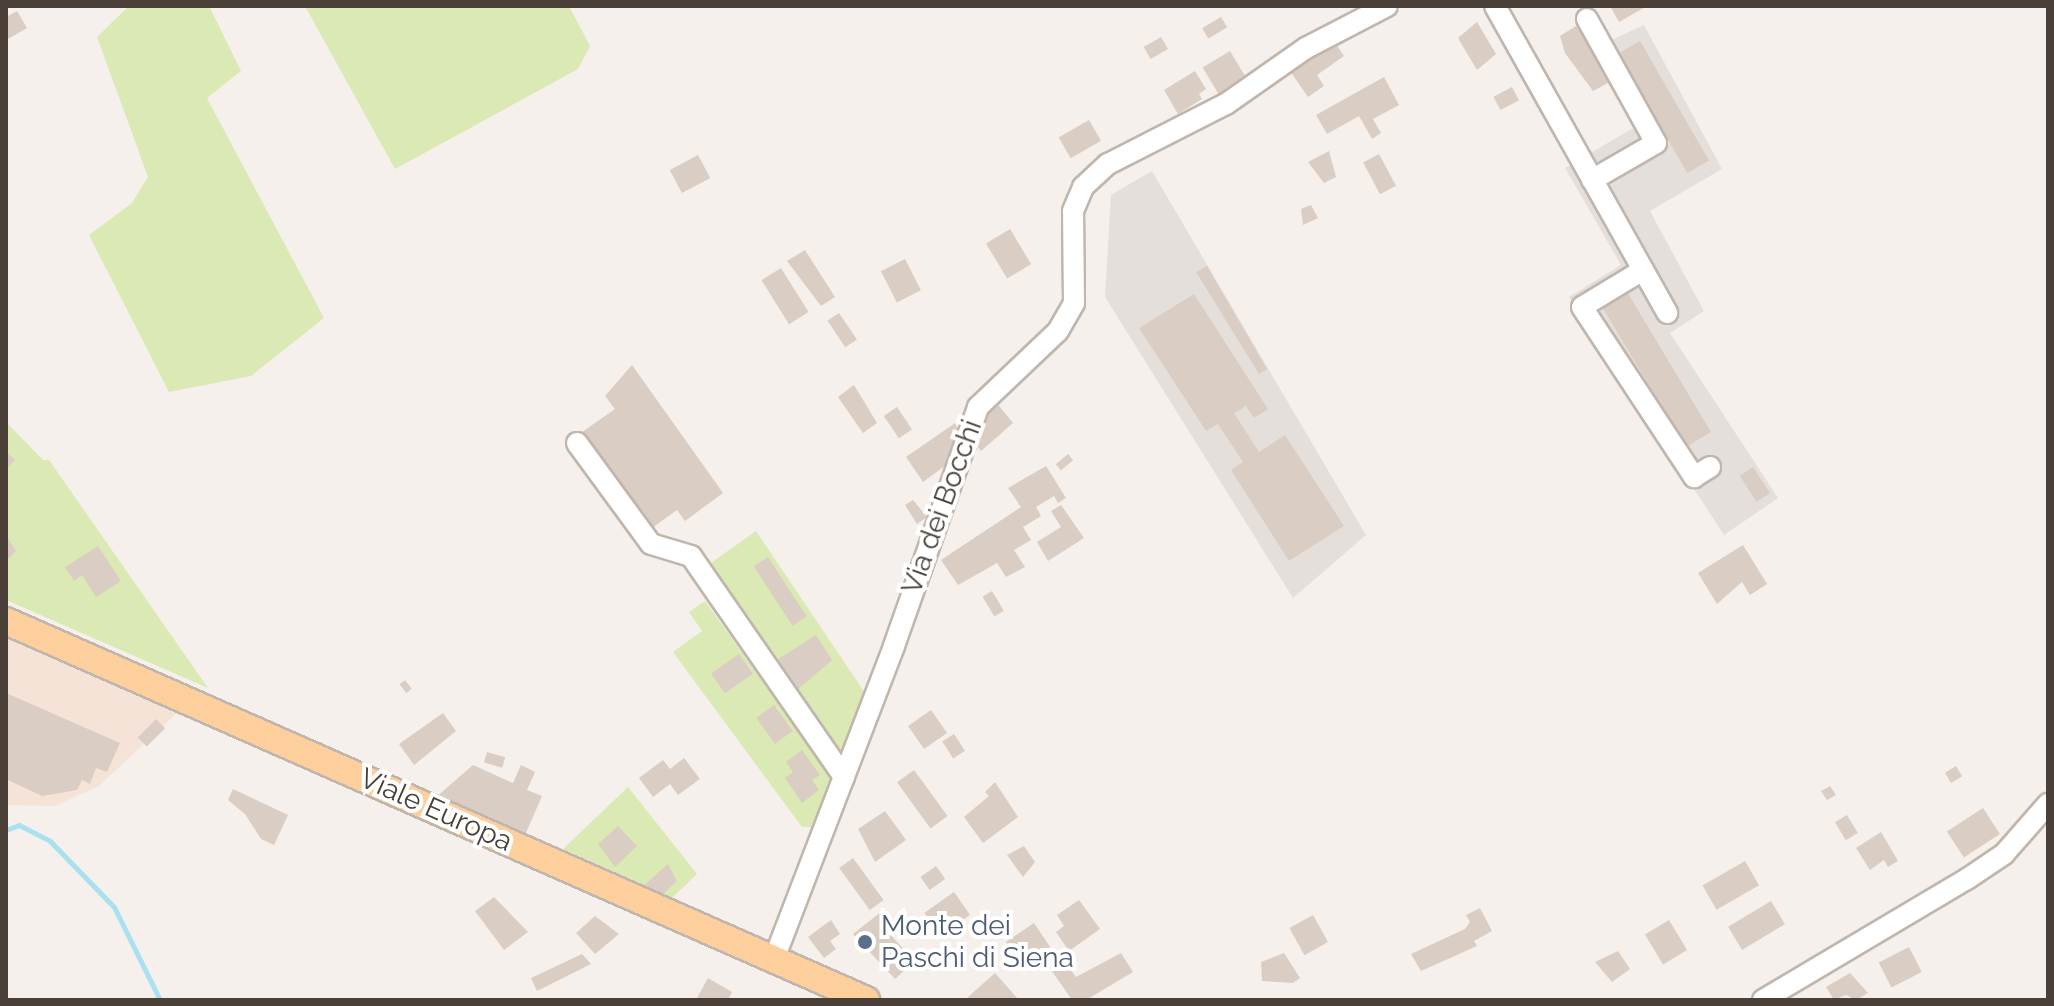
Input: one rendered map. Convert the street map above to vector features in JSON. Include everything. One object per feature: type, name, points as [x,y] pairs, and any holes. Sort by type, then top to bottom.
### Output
[{"type":"main road","name":"Viale Europa","points":[[6,621],[866,1000]]},
{"type":"street","name":"Via dei Bocchi","points":[[774,959],[844,777],[978,407],[1058,331],[1074,303],[1073,211],[1083,187],[1108,164],[1226,104],[1306,48],[1387,6]]},
{"type":"street","points":[[1495,6],[1667,313]]},
{"type":"street","points":[[1587,19],[1656,143],[1592,180]]},
{"type":"street","points":[[1643,270],[1582,307],[1694,477],[1710,467]]},
{"type":"street","points":[[577,443],[651,544],[691,556],[844,777]]},
{"type":"street","points":[[1763,1000],[1980,871],[2004,854],[2048,804]]},
{"type":"shaded area","points":[[1644,25],[1722,169],[1650,211],[1704,311],[1670,333],[1778,498],[1724,535],[1569,297],[1621,265],[1565,168],[1640,124],[1597,47]]},
{"type":"shaded area","points":[[1152,171],[1366,535],[1293,598],[1105,297],[1111,195]]},
{"type":"shaded area","points":[[6,637],[178,712],[99,786],[55,806],[6,805]]},
{"type":"green space","points":[[129,6],[209,6],[241,71],[207,98],[324,318],[251,376],[169,392],[89,235],[132,203],[148,177],[97,37]]},
{"type":"green space","points":[[305,6],[569,6],[590,46],[578,69],[395,169]]},
{"type":"green space","points":[[6,422],[43,460],[49,460],[208,688],[6,600]]},
{"type":"green space","points":[[756,531],[867,696],[842,764],[708,565]]},
{"type":"green space","points":[[705,601],[835,782],[815,827],[802,827],[673,652],[702,631],[689,612]]},
{"type":"green space","points":[[628,787],[697,874],[672,898],[563,849]]},
{"type":"building","points":[[1610,6],[1647,6],[1619,22]]},
{"type":"building","points":[[17,11],[27,28],[6,40],[6,17]]},
{"type":"building","points":[[1221,17],[1227,27],[1208,39],[1202,28]]},
{"type":"building","points":[[1477,22],[1496,54],[1477,70],[1458,38]]},
{"type":"building","points":[[1576,26],[1601,61],[1608,83],[1593,91],[1565,53],[1560,36]]},
{"type":"building","points":[[1161,37],[1168,49],[1151,59],[1144,47]]},
{"type":"building","points":[[1334,41],[1344,56],[1317,75],[1324,86],[1308,97],[1290,71]]},
{"type":"building","points":[[1640,41],[1709,161],[1687,173],[1618,54]]},
{"type":"building","points":[[1230,51],[1246,78],[1219,94],[1203,67]]},
{"type":"building","points":[[1195,71],[1206,89],[1199,94],[1202,99],[1178,114],[1164,90]]},
{"type":"building","points":[[1384,77],[1399,105],[1373,119],[1381,133],[1372,139],[1359,116],[1327,134],[1316,115]]},
{"type":"building","points":[[1512,87],[1519,100],[1501,110],[1493,97]]},
{"type":"building","points":[[1089,120],[1101,141],[1071,158],[1059,138]]},
{"type":"building","points":[[1329,151],[1336,177],[1324,183],[1308,162]]},
{"type":"building","points":[[1379,154],[1396,186],[1380,194],[1363,162]]},
{"type":"building","points":[[698,155],[710,178],[682,193],[670,170]]},
{"type":"building","points":[[1311,205],[1318,218],[1303,225],[1301,209]]},
{"type":"building","points":[[1010,229],[1031,264],[1007,279],[986,243]]},
{"type":"building","points":[[805,250],[835,297],[821,306],[787,261]]},
{"type":"building","points":[[905,259],[921,290],[897,302],[881,271]]},
{"type":"building","points":[[1207,266],[1267,369],[1259,374],[1196,272]]},
{"type":"building","points":[[781,268],[809,312],[789,324],[761,280]]},
{"type":"building","points":[[1623,285],[1711,432],[1686,447],[1663,416],[1666,414],[1598,300]]},
{"type":"building","points":[[1194,294],[1268,409],[1254,418],[1246,406],[1234,413],[1259,452],[1285,435],[1344,526],[1289,561],[1231,470],[1243,462],[1218,424],[1206,431],[1139,328]]},
{"type":"building","points":[[839,313],[857,340],[845,347],[827,321]]},
{"type":"building","points":[[632,365],[723,493],[685,521],[677,510],[652,528],[582,432],[615,409],[605,396]]},
{"type":"building","points":[[854,385],[877,423],[863,433],[838,397]]},
{"type":"building","points":[[996,402],[1013,423],[981,451],[971,439]]},
{"type":"building","points":[[897,407],[912,429],[899,438],[884,416]]},
{"type":"building","points":[[955,423],[961,435],[950,462],[923,482],[906,457]]},
{"type":"building","points":[[6,452],[15,460],[6,469]]},
{"type":"building","points":[[1068,454],[1073,460],[1061,470],[1056,464]]},
{"type":"building","points":[[1046,466],[1066,498],[1058,503],[1054,496],[1036,507],[1041,516],[1023,527],[1031,540],[1014,550],[1025,567],[1006,577],[997,563],[958,585],[941,560],[1021,507],[1008,488]]},
{"type":"building","points":[[1753,467],[1770,493],[1756,502],[1740,476]]},
{"type":"building","points":[[913,500],[927,517],[917,524],[905,505]]},
{"type":"building","points":[[1061,505],[1084,538],[1048,561],[1037,542],[1061,527],[1051,511]]},
{"type":"building","points":[[6,535],[16,551],[7,560],[6,559]]},
{"type":"building","points":[[1743,545],[1767,584],[1750,595],[1742,582],[1717,604],[1698,573]]},
{"type":"building","points":[[98,546],[121,581],[96,597],[82,575],[74,581],[65,567]]},
{"type":"building","points":[[768,557],[807,617],[792,626],[754,566]]},
{"type":"building","points":[[992,591],[1004,611],[994,616],[983,597]]},
{"type":"building","points":[[816,635],[832,660],[796,691],[777,660]]},
{"type":"building","points":[[739,654],[753,674],[725,693],[711,674]]},
{"type":"building","points":[[405,680],[412,689],[406,693],[399,684]]},
{"type":"building","points":[[6,693],[120,743],[107,772],[96,768],[90,784],[82,780],[77,790],[42,796],[6,779]]},
{"type":"building","points":[[774,705],[793,731],[775,744],[756,718]]},
{"type":"building","points":[[931,710],[947,733],[924,749],[908,726]]},
{"type":"building","points":[[443,713],[456,731],[414,765],[399,744]]},
{"type":"building","points":[[156,719],[165,728],[147,747],[138,737]]},
{"type":"building","points":[[954,734],[965,751],[953,758],[942,742]]},
{"type":"building","points":[[802,750],[820,775],[812,780],[819,790],[802,803],[785,778],[793,772],[786,762]]},
{"type":"building","points":[[487,752],[505,757],[502,768],[484,763]]},
{"type":"building","points":[[684,758],[700,779],[678,795],[670,784],[653,797],[639,778],[663,760],[670,769]]},
{"type":"building","points":[[473,765],[513,783],[521,765],[535,772],[527,790],[542,796],[525,835],[435,798]]},
{"type":"building","points":[[1956,766],[1962,776],[1951,783],[1945,773]]},
{"type":"building","points":[[914,770],[948,816],[931,828],[897,782]]},
{"type":"building","points":[[995,782],[1018,817],[983,843],[964,817],[989,796],[985,792]]},
{"type":"building","points":[[1830,786],[1836,795],[1827,800],[1821,791]]},
{"type":"building","points":[[233,789],[288,815],[274,845],[261,839],[245,814],[228,800]]},
{"type":"building","points":[[1983,808],[2000,834],[1964,857],[1947,831]]},
{"type":"building","points":[[885,811],[906,840],[875,862],[858,829]]},
{"type":"building","points":[[1847,815],[1858,833],[1846,840],[1835,822]]},
{"type":"building","points":[[618,826],[637,846],[615,867],[598,844]]},
{"type":"building","points":[[1881,832],[1898,861],[1888,867],[1884,860],[1870,870],[1856,848]]},
{"type":"building","points":[[1024,846],[1035,862],[1023,877],[1007,855]]},
{"type":"building","points":[[853,858],[884,900],[870,910],[839,868]]},
{"type":"building","points":[[1745,861],[1759,885],[1717,910],[1703,886]]},
{"type":"building","points":[[668,864],[677,881],[660,897],[656,893],[651,897],[642,887]]},
{"type":"building","points":[[936,866],[945,879],[930,890],[920,877]]},
{"type":"building","points":[[954,892],[970,915],[941,936],[925,913]]},
{"type":"building","points":[[494,897],[528,932],[504,950],[475,911]]},
{"type":"building","points":[[1079,900],[1100,929],[1069,951],[1056,932],[1064,926],[1057,915]]},
{"type":"building","points":[[1771,901],[1785,924],[1742,950],[1728,927]]},
{"type":"building","points":[[1480,908],[1492,931],[1474,941],[1477,946],[1421,971],[1411,954],[1465,929],[1470,922],[1466,915]]},
{"type":"building","points":[[881,912],[889,921],[882,926],[915,961],[895,979],[853,934]]},
{"type":"building","points":[[1313,915],[1328,942],[1304,955],[1289,928]]},
{"type":"building","points":[[595,916],[619,934],[595,954],[576,933]]},
{"type":"building","points":[[831,920],[840,934],[830,941],[836,949],[824,958],[808,937]]},
{"type":"building","points":[[1669,920],[1687,950],[1663,964],[1645,934]]},
{"type":"building","points":[[1034,923],[1050,947],[1022,966],[1006,942]]},
{"type":"building","points":[[1909,947],[1922,972],[1891,987],[1879,962]]},
{"type":"building","points":[[1618,951],[1630,969],[1612,982],[1595,962]]},
{"type":"building","points":[[1121,953],[1133,972],[1086,1000],[1072,1000],[1049,967],[1062,957],[1076,977]]},
{"type":"building","points":[[1284,953],[1300,978],[1293,983],[1262,981],[1261,962]]},
{"type":"building","points":[[582,954],[591,964],[537,991],[531,978]]},
{"type":"building","points":[[995,973],[1019,1000],[970,1000],[968,997]]},
{"type":"building","points":[[1850,973],[1868,993],[1856,1000],[1846,995],[1834,1000],[1826,987]]},
{"type":"building","points":[[708,978],[732,992],[728,1000],[696,1000]]},
{"type":"waterway","points":[[6,830],[19,825],[50,841],[114,907],[160,1000]]},
{"type":"place","name":"Monte dei Paschi di Siena","points":[[865,942]]}]
